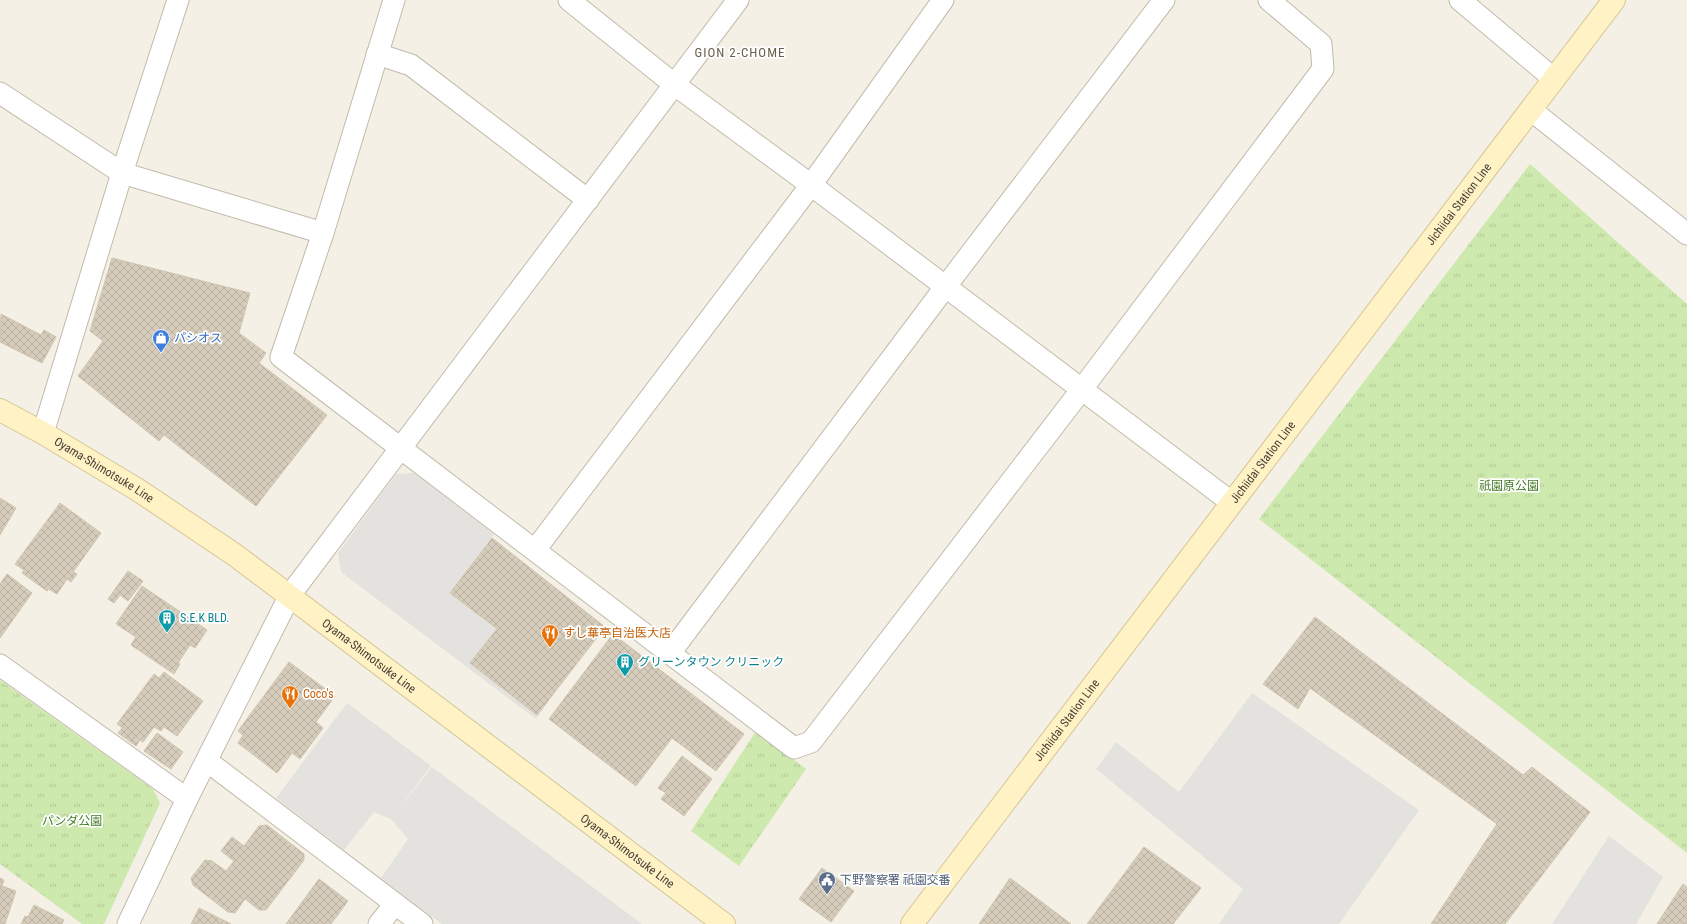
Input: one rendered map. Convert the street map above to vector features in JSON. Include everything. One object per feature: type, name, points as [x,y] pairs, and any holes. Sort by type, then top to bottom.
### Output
[{"type":"main road","name":"Jichiidai Station Line","points":[[912,924],[1614,0]]},
{"type":"main road","name":"Oyama-Shimotsuke Line","points":[[0,410],[43,433],[138,490],[235,555],[724,924]]},
{"type":"street","points":[[43,433],[122,173],[178,0]]},
{"type":"street","points":[[394,0],[323,233],[281,357],[794,748],[811,742],[1082,389],[1323,69],[1321,44],[1269,0]]},
{"type":"street","points":[[569,0],[675,85],[946,286],[1232,502]]},
{"type":"street","points":[[128,924],[187,800],[290,595],[738,0]]},
{"type":"street","points":[[535,550],[811,185],[943,0]]},
{"type":"street","points":[[670,653],[946,286],[1164,0]]},
{"type":"street","points":[[1460,0],[1554,79]]},
{"type":"street","points":[[377,54],[411,65],[588,200]]},
{"type":"street","points":[[0,93],[122,173],[323,233]]},
{"type":"street","points":[[1531,110],[1685,227]]},
{"type":"street","points":[[0,665],[187,800]]},
{"type":"street","points":[[207,761],[422,924]]},
{"type":"street","points":[[379,924],[395,904]]},
{"type":"green space","name":"祇園原公園","points":[[1530,164],[1687,304],[1687,853],[1259,519]]},
{"type":"green space","name":"パンダ公園","points":[[0,680],[153,789],[160,803],[104,924],[82,924],[0,864]]},
{"type":"green space","points":[[756,731],[806,769],[739,866],[691,831]]},
{"type":"shaded area","points":[[414,473],[494,534],[450,593],[562,682],[536,719],[341,572],[338,553],[396,474]]},
{"type":"shaded area","points":[[1252,693],[1419,810],[1339,924],[1219,924],[1243,889],[1096,769],[1116,742],[1179,792]]},
{"type":"shaded area","points":[[347,703],[431,766],[394,815],[432,767],[642,924],[442,924],[381,878],[408,839],[391,819],[374,812],[344,850],[276,798]]},
{"type":"shaded area","points":[[1609,836],[1663,877],[1636,924],[1552,924]]},
{"type":"building","points":[[112,258],[250,293],[239,333],[266,353],[259,363],[327,415],[256,506],[164,435],[159,441],[78,376],[103,341],[90,331]]},
{"type":"building","points":[[1,314],[41,335],[44,330],[56,337],[42,363],[0,342]]},
{"type":"building","points":[[0,498],[16,508],[0,535]]},
{"type":"building","points":[[60,503],[101,533],[73,572],[77,574],[71,582],[67,579],[57,594],[49,589],[47,591],[22,573],[24,570],[15,564]]},
{"type":"building","points":[[492,538],[605,627],[537,715],[470,663],[497,629],[450,593]]},
{"type":"building","points":[[128,571],[143,581],[128,601],[120,595],[114,603],[108,599]]},
{"type":"building","points":[[7,574],[32,593],[0,638],[0,584]]},
{"type":"building","name":"S.E.K BLD.","points":[[142,586],[207,630],[195,648],[190,645],[178,663],[180,664],[174,674],[131,645],[136,637],[116,624]]},
{"type":"building","points":[[1315,617],[1523,775],[1532,767],[1590,812],[1505,924],[1431,924],[1497,824],[1310,688],[1298,709],[1263,684]]},
{"type":"building","name":"グリーンタウン クリニック","points":[[613,634],[744,734],[716,771],[672,738],[636,786],[549,719]]},
{"type":"building","name":"Coco's","points":[[289,662],[335,696],[316,722],[323,728],[300,759],[292,753],[277,773],[238,743],[243,735],[238,731]]},
{"type":"building","points":[[164,672],[203,701],[177,736],[164,727],[161,731],[154,727],[143,742],[117,724],[154,674],[159,678]]},
{"type":"building","points":[[123,727],[140,740],[136,746],[118,733]]},
{"type":"building","points":[[157,733],[183,752],[171,769],[144,751]]},
{"type":"building","points":[[682,756],[712,779],[684,816],[661,799],[666,793],[658,788]]},
{"type":"building","points":[[267,825],[304,854],[304,860],[266,910],[259,910],[245,899],[235,913],[228,912],[193,885],[191,878],[205,860],[212,861],[226,871],[234,861],[221,851],[232,837],[244,846],[259,826]]},
{"type":"building","points":[[1144,847],[1201,888],[1173,924],[1087,924]]},
{"type":"building","name":"下野警察署 祇園交番","points":[[822,868],[854,891],[831,922],[799,899]]},
{"type":"building","points":[[0,878],[4,880],[2,886],[16,891],[5,924],[0,924]]},
{"type":"building","points":[[1010,878],[1071,924],[979,924]]},
{"type":"building","points":[[319,879],[348,901],[331,924],[286,924]]},
{"type":"building","points":[[1683,884],[1687,887],[1687,924],[1657,924]]},
{"type":"building","points":[[34,905],[64,920],[62,924],[21,924],[25,916],[28,917]]},
{"type":"building","points":[[199,908],[231,924],[191,924]]},
{"type":"place","name":"パシオス","points":[[161,353]]},
{"type":"place","name":"S.E.K BLD.","points":[[167,633]]},
{"type":"place","name":"すし華亭自治医大店","points":[[550,648]]},
{"type":"place","name":"グリーンタウン クリニック","points":[[625,677]]},
{"type":"place","name":"Coco's","points":[[290,709]]},
{"type":"place","name":"下野警察署 祇園交番","points":[[827,895]]},
{"type":"district","name":"GION 2-CHOME","points":[[740,52]]}]
